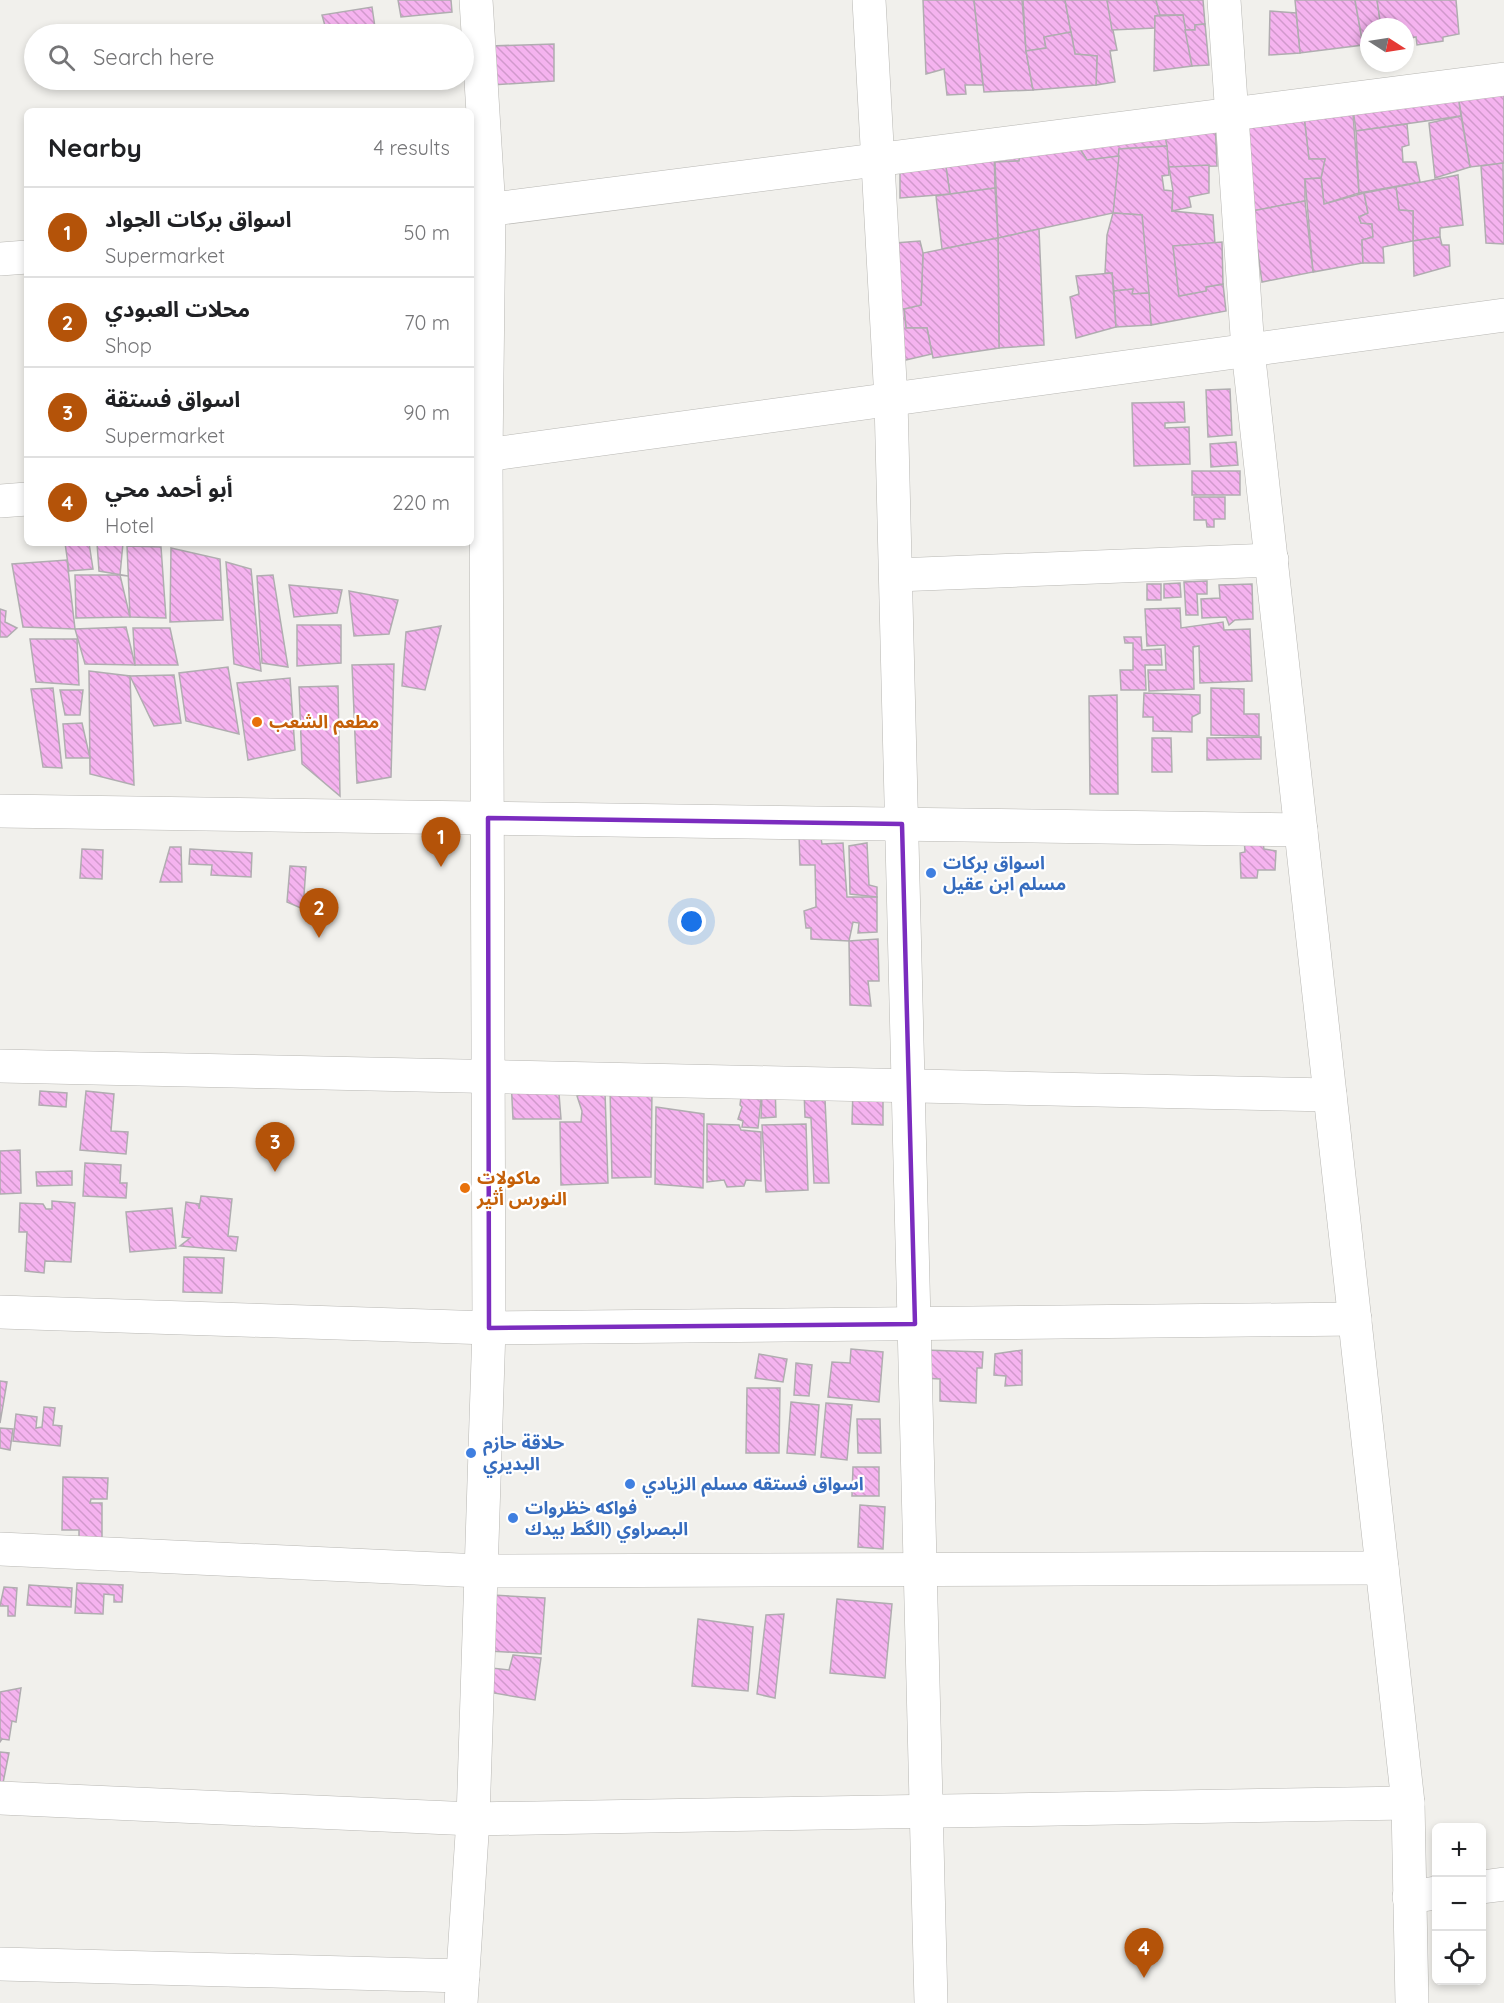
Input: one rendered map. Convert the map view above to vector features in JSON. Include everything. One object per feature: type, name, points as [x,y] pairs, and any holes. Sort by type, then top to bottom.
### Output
[{"type":"street","points":[[0,1964],[462,1989],[472,1819],[489,1328],[488,818],[479,456],[480,211],[476,0]]},
{"type":"street","points":[[869,0],[891,400],[931,2003]]},
{"type":"street","points":[[1224,0],[1248,350],[1408,1803],[1423,1895],[1412,2003]]},
{"type":"street","points":[[480,211],[1504,79]]},
{"type":"street","points":[[0,259],[24,257]]},
{"type":"street","points":[[479,456],[1504,315]]},
{"type":"street","points":[[0,501],[24,499]]},
{"type":"street","points":[[896,575],[1272,560]]},
{"type":"street","points":[[0,811],[1301,830]]},
{"type":"street","points":[[0,1066],[1330,1095]]},
{"type":"street","points":[[0,1312],[489,1328],[1355,1319]]},
{"type":"street","points":[[0,1549],[481,1571],[1382,1568]]},
{"type":"street","points":[[0,1798],[472,1819],[1408,1803]]},
{"type":"street","points":[[1486,1886],[1504,1884]]},
{"type":"highlighted area","points":[[488,818],[902,824],[915,1324],[489,1328]]},
{"type":"building","points":[[398,0],[451,0],[452,12],[401,17]]},
{"type":"building","points":[[923,0],[974,0],[983,85],[965,85],[966,94],[947,95],[944,69],[926,74]]},
{"type":"building","points":[[974,0],[1022,0],[1026,51],[1033,90],[984,92]]},
{"type":"building","points":[[1023,0],[1065,0],[1071,32],[1044,37],[1046,48],[1026,51]]},
{"type":"building","points":[[1065,0],[1107,0],[1117,50],[1110,51],[1115,82],[1096,85],[1097,56],[1075,54]]},
{"type":"building","points":[[1107,0],[1156,0],[1160,15],[1155,16],[1155,28],[1112,30]]},
{"type":"building","points":[[1156,0],[1203,0],[1205,24],[1195,25],[1195,30],[1185,30],[1183,15],[1160,15]]},
{"type":"building","points":[[1295,0],[1355,0],[1360,28],[1360,45],[1300,53]]},
{"type":"building","points":[[1355,0],[1377,0],[1380,18],[1360,18],[1360,28]]},
{"type":"building","points":[[1377,0],[1456,0],[1459,34],[1443,37],[1443,41],[1417,45],[1416,37],[1414,37],[1414,18],[1380,18]]},
{"type":"building","points":[[372,7],[375,24],[324,24],[322,15]]},
{"type":"building","points":[[1270,11],[1296,13],[1300,53],[1269,55]]},
{"type":"building","points":[[1183,15],[1192,66],[1154,71],[1155,16]]},
{"type":"building","points":[[1205,24],[1209,65],[1192,66],[1185,30],[1195,30],[1195,25]]},
{"type":"building","points":[[1071,32],[1075,54],[1097,56],[1096,85],[1033,90],[1026,51],[1046,48],[1044,37]]},
{"type":"building","points":[[554,44],[554,81],[492,85],[490,46]]},
{"type":"building","points":[[1457,89],[1504,89],[1504,163],[1470,167]]},
{"type":"building","points":[[1457,89],[1461,116],[1356,131],[1352,101]]},
{"type":"building","points":[[1352,101],[1359,193],[1324,204],[1321,178],[1325,159],[1309,159],[1303,108]]},
{"type":"building","points":[[1303,108],[1309,159],[1325,159],[1321,178],[1305,179],[1305,201],[1252,211],[1243,117]]},
{"type":"building","points":[[1461,116],[1470,167],[1435,178],[1429,123]]},
{"type":"building","points":[[1215,120],[1217,166],[1169,167],[1163,127]]},
{"type":"building","points":[[1407,124],[1409,145],[1402,147],[1403,162],[1416,162],[1420,182],[1359,193],[1356,131]]},
{"type":"building","points":[[1163,127],[1167,146],[1119,149],[1119,156],[1087,160],[1080,149],[1021,152],[1019,161],[995,162],[994,149]]},
{"type":"building","points":[[1167,146],[1169,175],[1162,176],[1164,190],[1173,191],[1172,211],[1213,215],[1215,244],[1173,246],[1179,296],[1206,291],[1206,287],[1223,284],[1226,311],[1151,325],[1142,215],[1113,213],[1119,149]]},
{"type":"building","points":[[994,149],[995,188],[950,194],[944,154]]},
{"type":"building","points":[[1080,149],[1087,160],[1119,156],[1113,213],[998,238],[995,162],[1019,161],[1021,152]]},
{"type":"building","points":[[944,154],[950,194],[900,198],[900,162]]},
{"type":"building","points":[[1503,163],[1504,244],[1486,243],[1481,166]]},
{"type":"building","points":[[1209,165],[1209,193],[1189,197],[1191,207],[1172,211],[1173,191],[1169,167]]},
{"type":"building","points":[[1458,175],[1463,225],[1440,228],[1440,237],[1413,241],[1413,211],[1399,210],[1396,187]]},
{"type":"building","points":[[1321,178],[1324,204],[1364,193],[1368,213],[1359,217],[1361,223],[1372,224],[1373,237],[1362,240],[1363,263],[1313,272],[1305,179]]},
{"type":"building","points":[[1396,187],[1399,210],[1413,211],[1413,241],[1383,247],[1384,263],[1363,263],[1362,240],[1373,237],[1372,224],[1361,223],[1359,217],[1368,213],[1364,193]]},
{"type":"building","points":[[995,188],[998,238],[942,249],[936,196]]},
{"type":"building","points":[[1305,201],[1313,272],[1262,282],[1252,211]]},
{"type":"building","points":[[1113,213],[1142,215],[1149,293],[1132,294],[1133,289],[1114,291],[1112,273],[1105,273],[1107,235]]},
{"type":"building","points":[[1039,229],[1044,345],[999,348],[998,238]]},
{"type":"building","points":[[1440,237],[1442,245],[1449,245],[1450,266],[1414,276],[1413,241]]},
{"type":"building","points":[[998,238],[999,348],[933,358],[927,328],[906,328],[904,309],[921,305],[923,253]]},
{"type":"building","points":[[920,241],[923,253],[921,305],[904,309],[894,307],[895,243]]},
{"type":"building","points":[[1222,242],[1223,284],[1206,287],[1206,291],[1179,296],[1173,246]]},
{"type":"building","points":[[1112,273],[1116,327],[1076,338],[1070,297],[1079,294],[1076,276]]},
{"type":"building","points":[[1133,289],[1132,294],[1149,293],[1151,325],[1116,327],[1114,291]]},
{"type":"building","points":[[894,307],[904,309],[906,328],[927,328],[932,354],[897,362]]},
{"type":"building","points":[[1230,389],[1232,435],[1208,437],[1206,390]]},
{"type":"building","points":[[1184,402],[1185,422],[1165,423],[1165,428],[1189,427],[1190,464],[1134,466],[1132,403]]},
{"type":"building","points":[[1236,442],[1238,465],[1211,467],[1210,444]]},
{"type":"building","points":[[1192,471],[1240,471],[1240,495],[1192,495]]},
{"type":"building","points":[[1194,497],[1225,497],[1225,519],[1214,519],[1214,527],[1207,527],[1206,520],[1194,520]]},
{"type":"building","points":[[65,546],[89,546],[93,569],[69,571]]},
{"type":"building","points":[[97,546],[123,546],[120,575],[99,571]]},
{"type":"building","points":[[127,546],[161,547],[166,618],[130,617]]},
{"type":"building","points":[[171,548],[220,559],[223,620],[170,622]]},
{"type":"building","points":[[67,560],[75,629],[23,627],[12,564]]},
{"type":"building","points":[[226,562],[251,569],[261,671],[234,664]]},
{"type":"building","points":[[75,575],[120,575],[130,617],[76,618]]},
{"type":"building","points":[[273,575],[288,667],[262,663],[257,576]]},
{"type":"building","points":[[1207,581],[1207,594],[1197,594],[1198,615],[1186,615],[1184,582]]},
{"type":"building","points":[[1180,583],[1181,597],[1164,598],[1164,584]]},
{"type":"building","points":[[1147,584],[1161,584],[1161,600],[1147,600]]},
{"type":"building","points":[[1252,584],[1253,619],[1235,620],[1229,625],[1226,617],[1202,618],[1201,599],[1220,598],[1219,585]]},
{"type":"building","points":[[289,585],[342,590],[337,613],[294,617]]},
{"type":"building","points":[[349,591],[398,600],[389,634],[354,636]]},
{"type":"building","points":[[1180,608],[1181,628],[1223,622],[1224,630],[1250,629],[1252,681],[1200,683],[1199,646],[1193,647],[1194,689],[1149,691],[1148,670],[1166,670],[1165,645],[1147,646],[1145,609]]},
{"type":"building","points":[[0,609],[6,611],[5,622],[17,628],[7,637],[0,637]]},
{"type":"building","points":[[297,625],[341,625],[341,663],[297,666]]},
{"type":"building","points":[[441,626],[425,690],[402,686],[406,632]]},
{"type":"building","points":[[126,627],[135,665],[85,664],[75,629]]},
{"type":"building","points":[[133,628],[170,628],[178,665],[135,665]]},
{"type":"building","points":[[1124,637],[1141,637],[1142,650],[1161,649],[1162,665],[1145,665],[1146,690],[1121,690],[1120,670],[1133,670],[1133,643],[1125,643]]},
{"type":"building","points":[[30,639],[77,639],[79,685],[36,682]]},
{"type":"building","points":[[394,664],[391,777],[357,783],[352,665]]},
{"type":"building","points":[[228,667],[239,734],[186,721],[179,673]]},
{"type":"building","points":[[89,671],[130,676],[134,785],[90,774]]},
{"type":"building","points":[[174,675],[181,723],[154,726],[130,676]]},
{"type":"building","points":[[290,678],[295,750],[248,760],[237,683]]},
{"type":"building","points":[[338,686],[340,796],[302,764],[299,687]]},
{"type":"building","points":[[53,688],[62,768],[43,767],[31,689]]},
{"type":"building","points":[[1211,688],[1244,689],[1244,714],[1259,714],[1259,736],[1211,735]]},
{"type":"building","points":[[60,690],[83,690],[80,715],[65,715]]},
{"type":"building","points":[[1144,693],[1200,695],[1200,713],[1192,717],[1192,732],[1153,731],[1153,717],[1143,717]]},
{"type":"building","points":[[1117,695],[1118,794],[1090,794],[1089,696]]},
{"type":"building","points":[[82,723],[90,758],[66,758],[63,724]]},
{"type":"building","points":[[1261,737],[1261,759],[1207,760],[1207,738]]},
{"type":"building","points":[[1152,738],[1171,738],[1172,772],[1152,772]]},
{"type":"building","points":[[1260,823],[1264,849],[1276,851],[1275,870],[1258,870],[1257,878],[1241,878],[1240,853],[1245,852],[1244,837]]},
{"type":"building","points":[[820,832],[822,844],[843,843],[847,897],[877,897],[877,932],[858,933],[859,923],[853,922],[849,941],[811,939],[811,928],[806,928],[804,911],[816,907],[815,865],[800,865],[799,834]]},
{"type":"building","points":[[867,843],[869,885],[877,887],[877,897],[850,894],[849,846]]},
{"type":"building","points":[[170,847],[181,847],[182,882],[160,882]]},
{"type":"building","points":[[82,849],[103,850],[102,879],[80,878]]},
{"type":"building","points":[[190,849],[252,853],[251,877],[211,875],[212,865],[189,864]]},
{"type":"building","points":[[290,866],[306,867],[303,909],[287,902]]},
{"type":"building","points":[[878,939],[879,981],[868,981],[871,1006],[850,1005],[849,941]]},
{"type":"building","points":[[511,1079],[559,1094],[561,1119],[513,1119]]},
{"type":"building","points":[[775,1084],[776,1117],[761,1118],[762,1096]]},
{"type":"building","points":[[610,1088],[652,1089],[651,1177],[612,1178]]},
{"type":"building","points":[[853,1088],[883,1089],[883,1125],[852,1124]]},
{"type":"building","points":[[804,1090],[810,1090],[811,1101],[825,1100],[829,1183],[814,1183],[811,1118],[805,1117]]},
{"type":"building","points":[[40,1091],[67,1093],[66,1107],[39,1105]]},
{"type":"building","points":[[86,1091],[114,1094],[111,1131],[128,1132],[126,1154],[80,1150]]},
{"type":"building","points":[[587,1092],[605,1092],[608,1183],[561,1185],[560,1122],[581,1122],[582,1111],[577,1096]]},
{"type":"building","points":[[741,1097],[761,1099],[758,1128],[742,1127],[743,1121],[738,1119],[742,1107]]},
{"type":"building","points":[[656,1107],[704,1114],[703,1188],[655,1184]]},
{"type":"building","points":[[707,1124],[739,1125],[741,1130],[761,1132],[761,1181],[746,1180],[744,1186],[727,1187],[724,1180],[707,1182]]},
{"type":"building","points":[[806,1124],[808,1190],[766,1192],[762,1125]]},
{"type":"building","points":[[20,1150],[21,1193],[0,1194],[0,1151]]},
{"type":"building","points":[[85,1163],[121,1165],[120,1183],[127,1183],[126,1198],[83,1196]]},
{"type":"building","points":[[72,1171],[72,1185],[37,1186],[36,1172]]},
{"type":"building","points":[[201,1196],[232,1199],[228,1236],[238,1237],[236,1251],[180,1246],[190,1238],[182,1237],[186,1202],[199,1204],[199,1209]]},
{"type":"building","points":[[52,1201],[75,1203],[71,1262],[45,1261],[44,1273],[25,1271],[27,1232],[19,1232],[20,1203],[43,1204],[46,1209],[52,1209]]},
{"type":"building","points":[[172,1208],[176,1248],[130,1252],[126,1212]]},
{"type":"building","points":[[184,1257],[224,1258],[222,1293],[183,1292]]},
{"type":"building","points":[[851,1349],[883,1352],[879,1402],[828,1397],[832,1362],[850,1363]]},
{"type":"building","points":[[924,1350],[983,1352],[982,1368],[977,1368],[976,1403],[940,1401],[940,1379],[923,1378]]},
{"type":"building","points":[[1022,1350],[1022,1385],[1005,1386],[1006,1376],[994,1375],[995,1354]]},
{"type":"building","points":[[759,1354],[787,1359],[783,1382],[755,1378]]},
{"type":"building","points":[[796,1363],[812,1365],[809,1396],[794,1395]]},
{"type":"building","points":[[0,1381],[7,1382],[0,1423]]},
{"type":"building","points":[[747,1388],[780,1388],[779,1453],[746,1453]]},
{"type":"building","points":[[791,1402],[819,1405],[815,1455],[787,1453]]},
{"type":"building","points":[[826,1403],[852,1405],[847,1460],[821,1457]]},
{"type":"building","points":[[44,1407],[55,1408],[53,1425],[62,1426],[60,1446],[13,1441],[16,1414],[37,1417],[36,1428],[42,1427]]},
{"type":"building","points":[[857,1419],[880,1419],[881,1453],[858,1453]]},
{"type":"building","points":[[0,1428],[13,1429],[10,1450],[0,1448]]},
{"type":"building","points":[[853,1467],[879,1467],[879,1496],[852,1496]]},
{"type":"building","points":[[63,1477],[108,1478],[107,1499],[91,1499],[90,1503],[102,1503],[102,1538],[79,1538],[79,1530],[62,1530]]},
{"type":"building","points":[[860,1505],[885,1507],[883,1549],[858,1547]]},
{"type":"building","points":[[77,1583],[123,1585],[122,1602],[114,1602],[114,1595],[104,1594],[103,1614],[75,1613]]},
{"type":"building","points":[[29,1585],[72,1588],[71,1607],[27,1605]]},
{"type":"building","points":[[4,1587],[17,1588],[15,1616],[8,1616],[8,1606],[0,1606]]},
{"type":"building","points":[[492,1595],[545,1598],[541,1654],[489,1651]]},
{"type":"building","points":[[837,1599],[892,1604],[885,1678],[830,1673]]},
{"type":"building","points":[[784,1614],[775,1698],[757,1694],[766,1615]]},
{"type":"building","points":[[698,1619],[753,1627],[748,1691],[692,1686]]},
{"type":"building","points":[[513,1655],[541,1658],[535,1700],[488,1692],[492,1668],[509,1670]]},
{"type":"building","points":[[21,1688],[16,1722],[12,1721],[9,1740],[2,1739],[0,1742],[0,1692]]},
{"type":"building","points":[[0,1752],[9,1753],[3,1783],[0,1782]]},
{"type":"place","name":"مطعم الشعب","points":[[257,722]]},
{"type":"place","name":"اسواق بركات الجواد","points":[[441,867]]},
{"type":"place","name":"اسواق بركات مسلم ابن عقيل","points":[[931,873]]},
{"type":"place","name":"محلات العبودي","points":[[319,938]]},
{"type":"place","name":"اسواق فستقة","points":[[275,1172]]},
{"type":"place","name":"ماكولات النورس أثير","points":[[465,1188]]},
{"type":"place","name":"حلاقة حازم البديري","points":[[471,1453]]},
{"type":"place","name":"اسواق فستقه مسلم الزيادي","points":[[630,1484]]},
{"type":"place","name":"فواكه خظروات البصراوي (الگط بيدك","points":[[513,1518]]},
{"type":"place","name":"أبو أحمد محي","points":[[1144,1978]]}]
